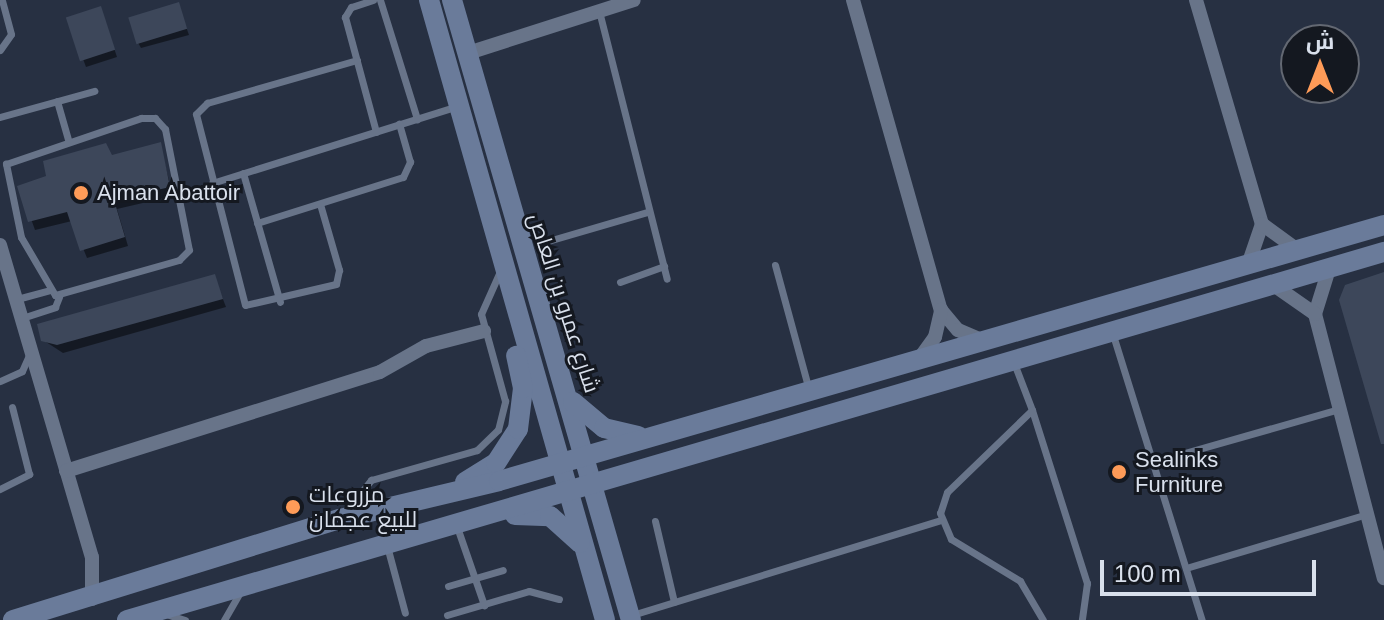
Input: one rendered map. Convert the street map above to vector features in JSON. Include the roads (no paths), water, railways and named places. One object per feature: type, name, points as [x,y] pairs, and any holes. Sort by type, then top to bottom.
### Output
[{"type":"main road","name":"شارع عمرو بن العاص","points":[[429,0],[504,276],[605,620]]},
{"type":"main road","name":"شارع عمرو بن العاص","points":[[452,0],[465,54],[595,484],[631,618]]},
{"type":"main road","points":[[13,620],[92,599],[340,519],[810,392],[1384,225]]},
{"type":"main road","points":[[127,620],[1384,252]]},
{"type":"main road","points":[[375,510],[473,479],[513,441],[523,388],[504,276]]},
{"type":"main road","points":[[567,395],[593,422],[642,437]]},
{"type":"main road","points":[[607,537],[614,497],[638,471]]},
{"type":"main road","points":[[483,517],[550,516],[583,546]]},
{"type":"street","points":[[465,54],[634,0]]},
{"type":"street","points":[[853,0],[941,310],[958,330],[982,340]]},
{"type":"street","points":[[1196,0],[1262,224],[1248,265]]},
{"type":"street","points":[[1262,224],[1299,251]]},
{"type":"street","points":[[0,245],[94,567],[92,599]]},
{"type":"street","points":[[1329,269],[1315,314],[1384,578]]},
{"type":"street","points":[[1275,286],[1315,314]]},
{"type":"street","points":[[919,360],[935,337],[941,310]]},
{"type":"street","points":[[66,471],[380,372],[419,349],[484,331]]},
{"type":"lane","points":[[373,0],[345,14],[376,132]]},
{"type":"lane","points":[[380,0],[417,119]]},
{"type":"lane","points":[[0,50],[11,34],[2,3]]},
{"type":"lane","points":[[599,11],[647,212],[667,279]]},
{"type":"lane","points":[[320,204],[339,280],[280,302],[253,308],[242,301],[196,119],[202,106],[357,60]]},
{"type":"lane","points":[[0,117],[94,91]]},
{"type":"lane","points":[[57,101],[68,139]]},
{"type":"lane","points":[[212,183],[460,106]]},
{"type":"lane","points":[[146,117],[159,121],[191,245],[179,260],[59,297],[50,290],[21,237],[4,168],[13,156],[68,139],[146,117]]},
{"type":"lane","points":[[257,223],[407,173],[399,124]]},
{"type":"lane","points":[[243,173],[280,302]]},
{"type":"lane","points":[[548,241],[647,212]]},
{"type":"lane","points":[[775,265],[810,392]]},
{"type":"lane","points":[[620,282],[664,266]]},
{"type":"lane","points":[[340,519],[371,480],[467,454],[492,438],[505,401],[484,331],[483,297],[504,276]]},
{"type":"lane","points":[[17,300],[50,290]]},
{"type":"lane","points":[[22,318],[55,307],[59,297]]},
{"type":"lane","points":[[1113,333],[1202,620]]},
{"type":"lane","points":[[0,381],[22,371],[30,350]]},
{"type":"lane","points":[[1013,361],[1032,410],[1087,583],[1082,620]]},
{"type":"lane","points":[[0,489],[29,474],[12,407]]},
{"type":"lane","points":[[1153,462],[1340,408]]},
{"type":"lane","points":[[1032,410],[947,492],[940,520],[951,539],[1020,581],[1043,620]]},
{"type":"lane","points":[[1186,568],[1367,514]]},
{"type":"lane","points":[[631,618],[940,520]]},
{"type":"lane","points":[[655,521],[674,602]]},
{"type":"lane","points":[[456,525],[484,605]]},
{"type":"lane","points":[[387,545],[405,613]]},
{"type":"lane","points":[[448,586],[503,570]]},
{"type":"lane","points":[[224,620],[245,586]]},
{"type":"lane","points":[[447,615],[529,591],[559,599]]},
{"type":"lane","points":[[156,612],[185,620]]},
{"type":"place","name":"Ajman Abattoir","points":[[81,193]]},
{"type":"place","name":"Sealinks Furniture","points":[[1119,472]]},
{"type":"place","name":"مزروعات للبيع عجمان","points":[[293,507]]}]
